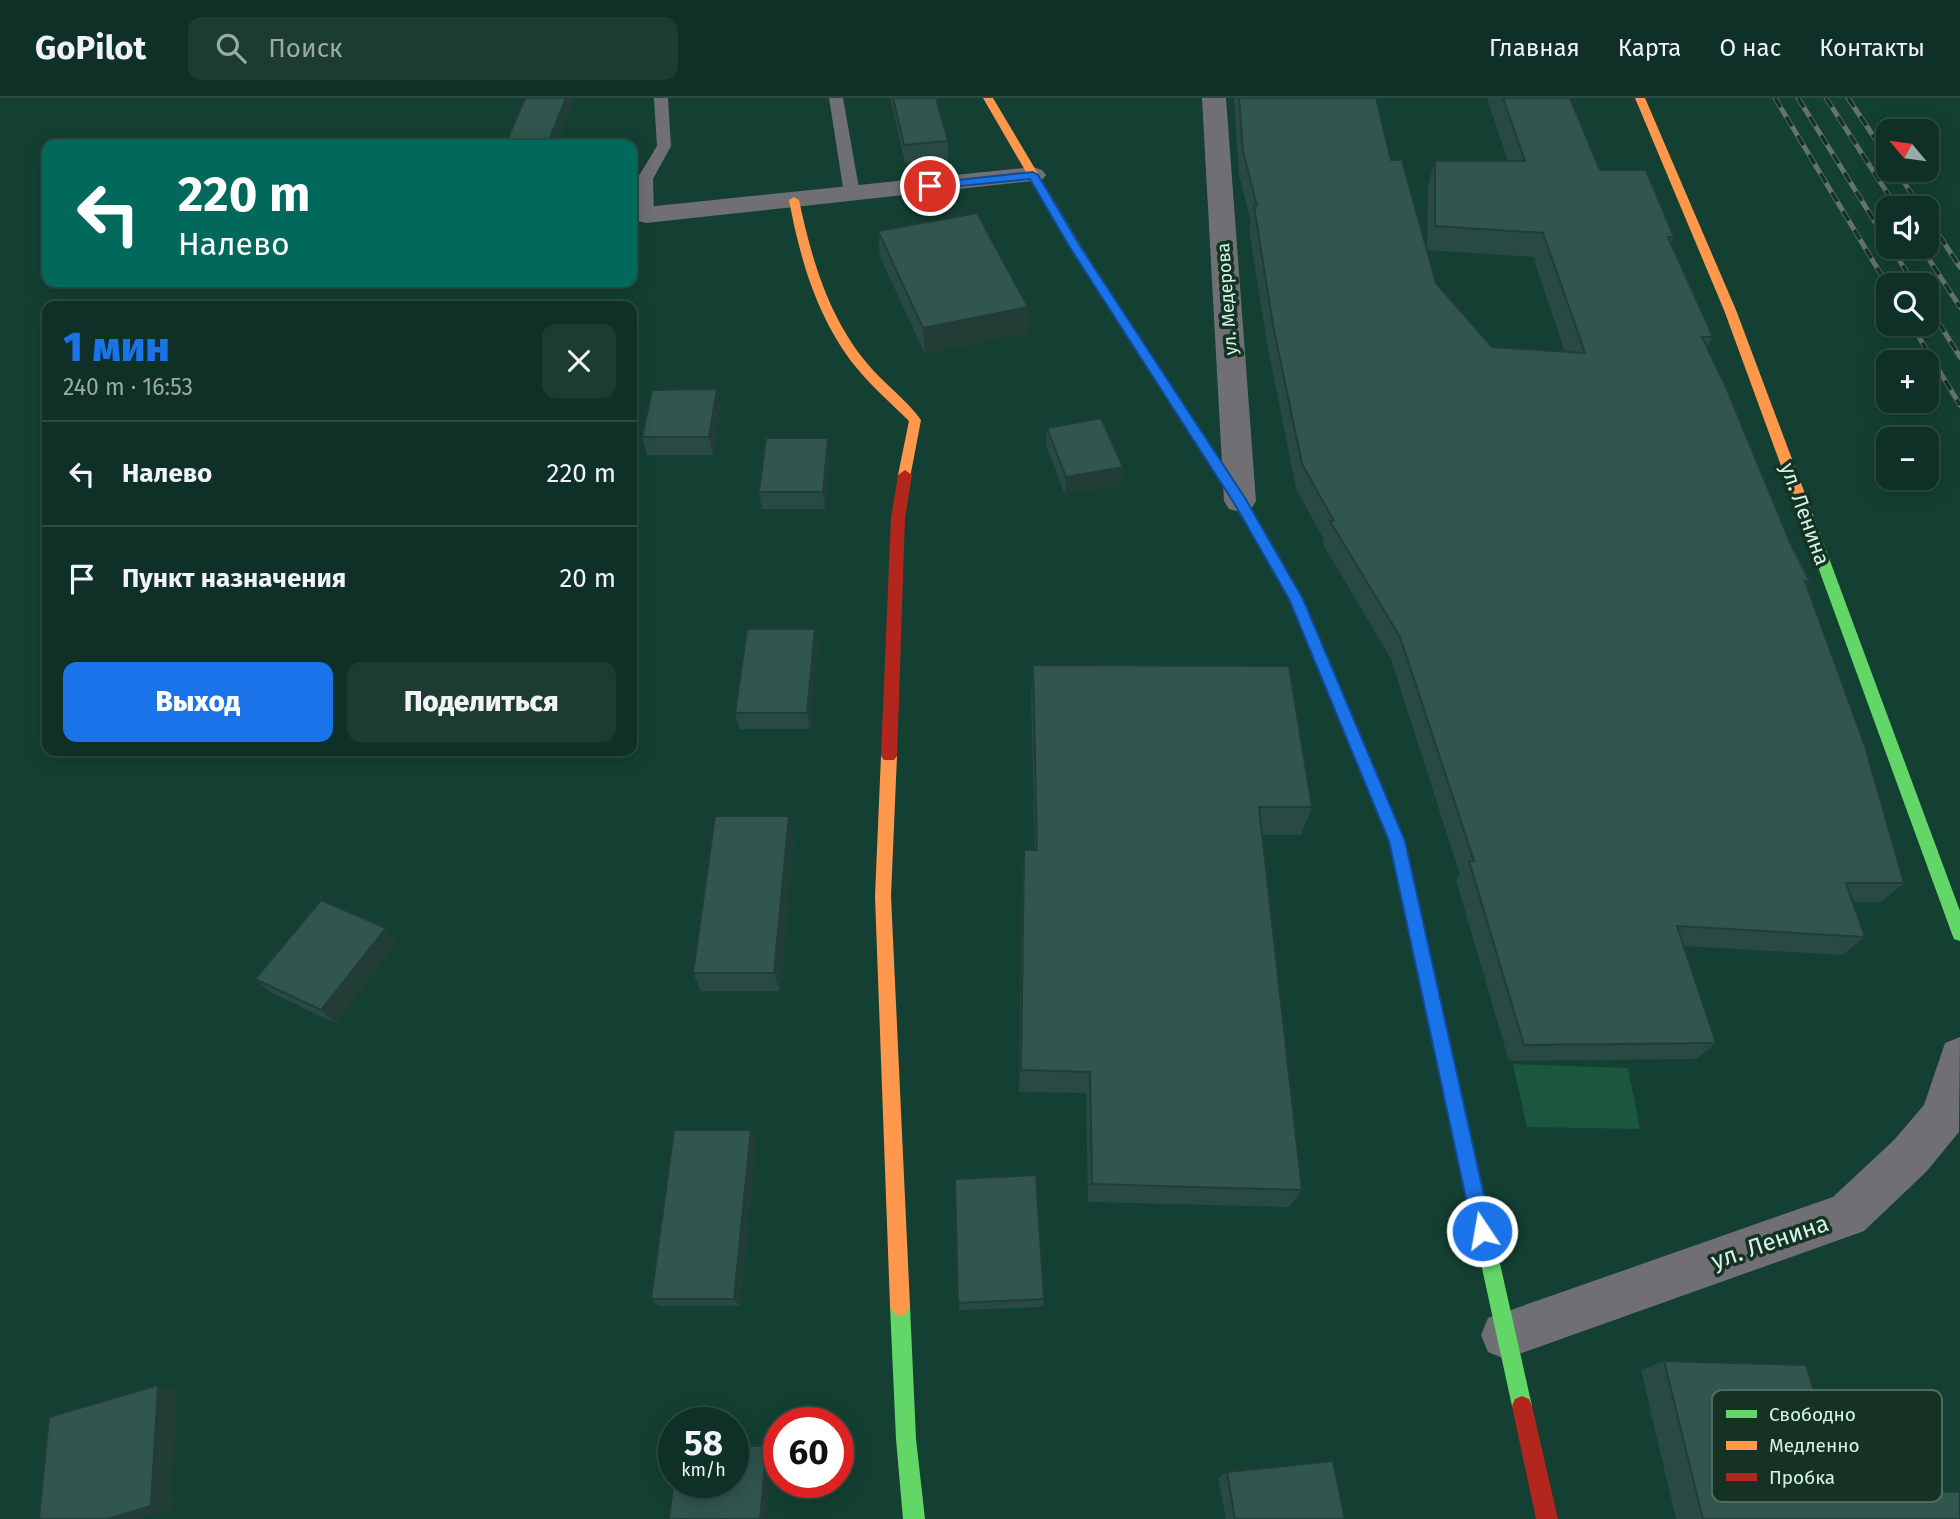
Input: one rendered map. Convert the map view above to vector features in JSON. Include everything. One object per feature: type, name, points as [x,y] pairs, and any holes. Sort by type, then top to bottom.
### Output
[{"type":"street","points":[[988,98],[1074,246],[1240,501],[1296,599],[1397,841],[1546,1519]]},
{"type":"street","name":"ул. Медерова","points":[[1214,98],[1240,501]]},
{"type":"street","name":"ул. Ленина","points":[[1640,98],[1730,310],[1960,934]]},
{"type":"street","points":[[646,215],[1033,175]]},
{"type":"street","points":[[794,200],[800,238],[813,277],[851,351],[915,421],[898,518],[883,896],[905,1425],[914,1519]]},
{"type":"street","name":"ул. Ленина","points":[[1505,1335],[1848,1215],[1910,1156],[1943,1117],[1960,1058]]},
{"type":"lane","points":[[646,215],[645,179],[664,146],[661,98]]},
{"type":"lane","points":[[836,98],[852,194]]},
{"type":"shaded area","points":[[1513,1064],[1628,1068],[1640,1129],[1527,1127]]},
{"type":"building","points":[[525,98],[566,98],[549,140],[507,140]]},
{"type":"building","points":[[893,98],[936,98],[948,141],[904,145]]},
{"type":"building","points":[[1239,98],[1376,98],[1391,160],[1402,160],[1436,283],[1492,347],[1585,353],[1543,233],[1435,226],[1435,161],[1525,161],[1503,98],[1570,98],[1600,170],[1646,170],[1674,237],[1668,237],[1713,337],[1702,337],[1726,387],[1790,542],[1810,582],[1805,581],[1865,746],[1904,883],[1846,883],[1865,937],[1677,926],[1716,1043],[1524,1045],[1469,861],[1474,861],[1400,637],[1330,521],[1334,521],[1302,464],[1273,325],[1254,206],[1257,206],[1243,151]]},
{"type":"building","points":[[977,213],[1028,307],[923,328],[878,231]]},
{"type":"building","points":[[717,389],[709,437],[642,437],[652,390]]},
{"type":"building","points":[[1101,418],[1123,467],[1066,477],[1047,428]]},
{"type":"building","points":[[766,438],[828,438],[823,492],[759,492]]},
{"type":"building","points":[[747,629],[815,629],[807,713],[735,713]]},
{"type":"building","points":[[1033,665],[1289,666],[1312,807],[1259,807],[1302,1190],[1092,1184],[1090,1072],[1021,1070],[1024,850],[1037,850]]},
{"type":"building","points":[[715,816],[789,816],[774,973],[693,973]]},
{"type":"building","points":[[321,900],[386,928],[321,1010],[255,979]]},
{"type":"building","points":[[674,1130],[751,1130],[734,1299],[651,1299]]},
{"type":"building","points":[[1036,1175],[1044,1299],[958,1303],[955,1179]]},
{"type":"building","points":[[1664,1361],[1806,1365],[1814,1390],[1712,1390],[1712,1502],[1942,1502],[1942,1491],[1960,1492],[1960,1519],[1703,1519]]},
{"type":"building","points":[[158,1385],[151,1506],[108,1519],[39,1519],[49,1417]]},
{"type":"building","points":[[749,1446],[763,1446],[760,1519],[669,1519],[672,1498],[749,1498]]},
{"type":"building","points":[[1333,1461],[1345,1519],[1235,1519],[1227,1472]]},
{"type":"railway","points":[[1775,98],[1880,273]]},
{"type":"railway","points":[[1798,98],[1876,224]]},
{"type":"railway","points":[[1826,98],[1889,196]]},
{"type":"railway","points":[[1848,98],[1876,140]]},
{"type":"railway","points":[[1904,182],[1913,196]]},
{"type":"railway","points":[[1939,235],[1960,267]]},
{"type":"railway","points":[[1899,259],[1907,273]]},
{"type":"railway","points":[[1929,259],[1960,307]]},
{"type":"railway","points":[[1939,323],[1960,357]]},
{"type":"railway","points":[[1918,336],[1960,405]]},
{"type":"traffic: fast","points":[[1806,515],[1960,934]]},
{"type":"traffic: fast","points":[[1365,765],[1397,841],[1522,1406]]},
{"type":"traffic: fast","points":[[900,1306],[906,1439],[914,1519]]},
{"type":"traffic: slow","points":[[988,98],[1075,246],[1142,350]]},
{"type":"traffic: slow","points":[[1640,98],[1730,310],[1806,515]]},
{"type":"traffic: slow","points":[[794,200],[809,262],[823,302],[843,340],[876,382],[915,420],[905,475]]},
{"type":"traffic: slow","points":[[889,756],[883,896],[900,1306]]},
{"type":"traffic: jam","points":[[1142,350],[1240,501],[1296,599],[1365,765]]},
{"type":"traffic: jam","points":[[889,756],[898,518],[905,475]]},
{"type":"traffic: jam","points":[[1522,1406],[1547,1519]]},
{"type":"route","points":[[930,186],[1033,175],[1074,246],[1240,501],[1296,599],[1397,841],[1482,1231]]}]
